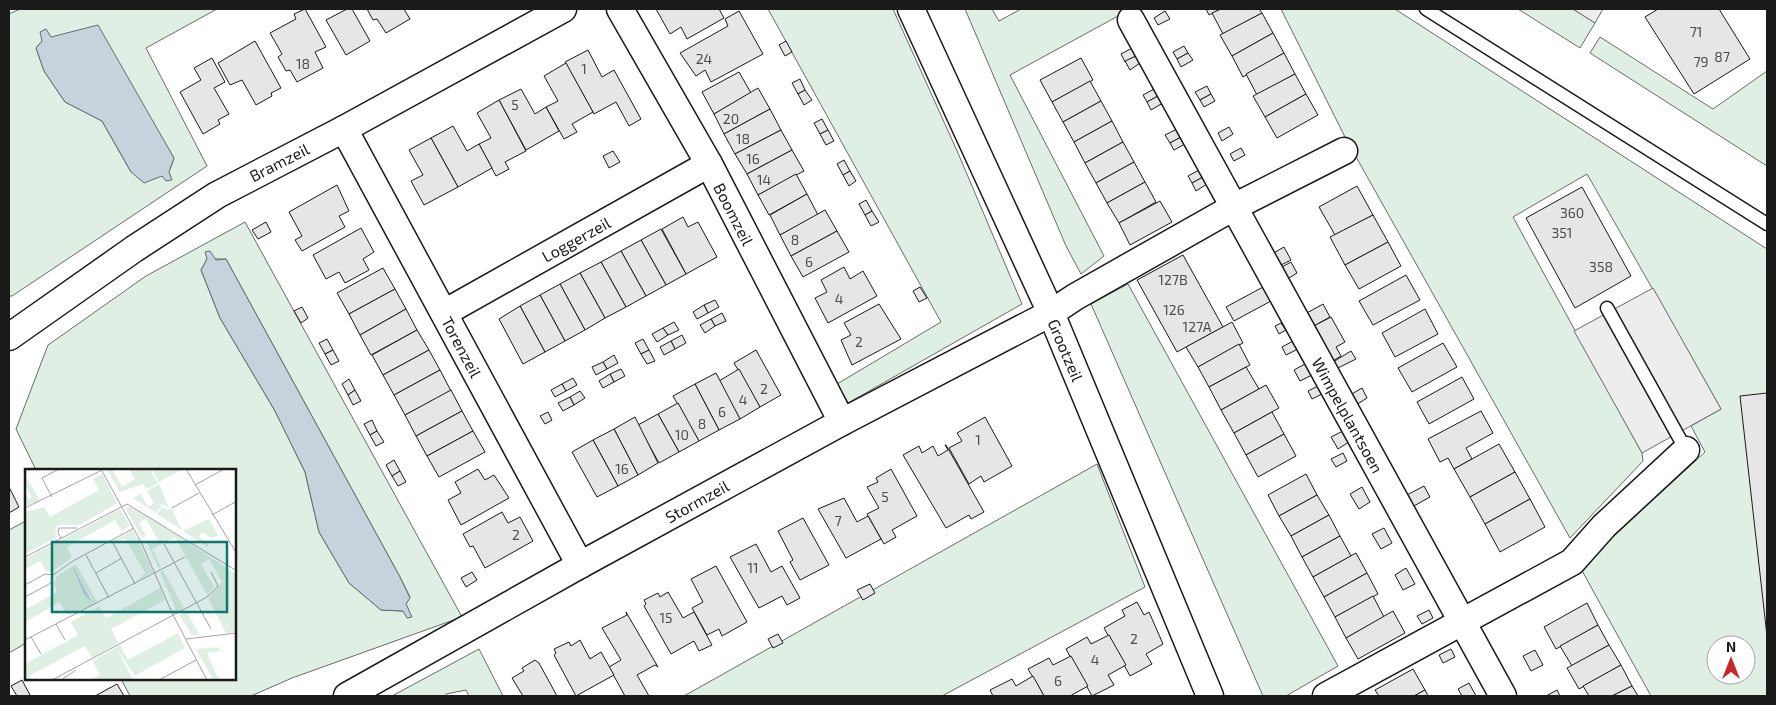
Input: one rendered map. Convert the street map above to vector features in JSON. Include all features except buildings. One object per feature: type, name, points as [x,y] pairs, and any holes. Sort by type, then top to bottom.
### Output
[{"type":"street","name":"Bramzeil","points":[[9,337],[134,249],[217,195],[344,129],[563,9]]},
{"type":"street","name":"Boomzeil","points":[[620,9],[709,164],[842,422]]},
{"type":"street","name":"Grootzeil","points":[[911,9],[1051,313],[1210,696]]},
{"type":"street","name":"Wimpelplantsoen","points":[[1131,20],[1295,322],[1363,439],[1461,623],[1503,696]]},
{"type":"street","name":"Torenzeil","points":[[344,129],[580,565]]},
{"type":"street","points":[[1051,313],[1075,297],[1234,207],[1344,150]]},
{"type":"street","name":"Loggerzeil","points":[[444,313],[709,164]]},
{"type":"street","name":"Stormzeil","points":[[347,696],[580,565],[842,422],[1051,313]]},
{"type":"street","points":[[1326,696],[1572,562],[1604,526],[1686,450]]},
{"type":"lane","points":[[1426,9],[1767,224]]},
{"type":"lane","points":[[1607,308],[1686,450]]},
{"type":"green space","points":[[20,9],[217,9],[146,48],[207,166],[12,296],[9,296],[9,14]],"holes":[[[45,29],[50,37],[153,123],[174,158],[169,172],[131,172],[102,121],[65,102],[44,71],[36,48],[42,41]]]},
{"type":"green space","points":[[768,9],[893,9],[958,153],[1022,304],[848,403],[837,384],[941,322]]},
{"type":"green space","points":[[965,9],[992,9],[999,21],[1021,9],[1131,9],[1010,75],[1104,256],[1081,274],[1066,246]]},
{"type":"green space","points":[[1281,9],[1395,9],[1767,249],[1767,696],[1651,696],[1580,567],[1705,452],[1691,426],[1721,409],[1587,174],[1513,217],[1642,453],[1643,461],[1570,538],[1346,139]]},
{"type":"green space","points":[[1518,9],[1573,9],[1595,23],[1580,48]]},
{"type":"green space","points":[[1600,37],[1713,109],[1767,71],[1767,166],[1590,53]]},
{"type":"green space","points":[[245,222],[462,617],[292,678],[251,696],[130,696],[122,680],[236,680],[236,469],[36,469],[16,429],[48,345],[146,276]],"holes":[[[207,259],[226,259],[410,597],[406,604],[411,617],[403,611],[381,610],[349,583],[319,532],[305,472],[275,411],[220,318],[201,270]]]},
{"type":"green space","points":[[1128,284],[1338,666],[1286,696],[1263,696],[1091,304]]},
{"type":"green space","points":[[1097,464],[1145,587],[942,696],[684,696]]},
{"type":"green space","points":[[25,522],[25,644],[9,653],[9,530]]},
{"type":"green space","points":[[479,649],[503,696],[469,696],[466,690],[446,694],[445,696],[392,696]]},
{"type":"shaded area","points":[[1573,9],[1603,9],[1595,23]]},
{"type":"shaded area","points":[[98,25],[174,158],[169,172],[172,180],[166,181],[162,176],[144,183],[131,172],[102,121],[65,102],[44,71],[36,48],[42,41],[40,32],[46,29],[51,37]]},
{"type":"shaded area","points":[[210,251],[216,260],[226,259],[400,577],[410,598],[406,604],[412,617],[407,618],[403,611],[381,610],[349,583],[319,532],[305,472],[275,411],[220,318],[201,270],[207,259],[205,252]]},
{"type":"shaded area","points":[[1653,288],[1721,409],[1642,453],[1574,331]]}]
